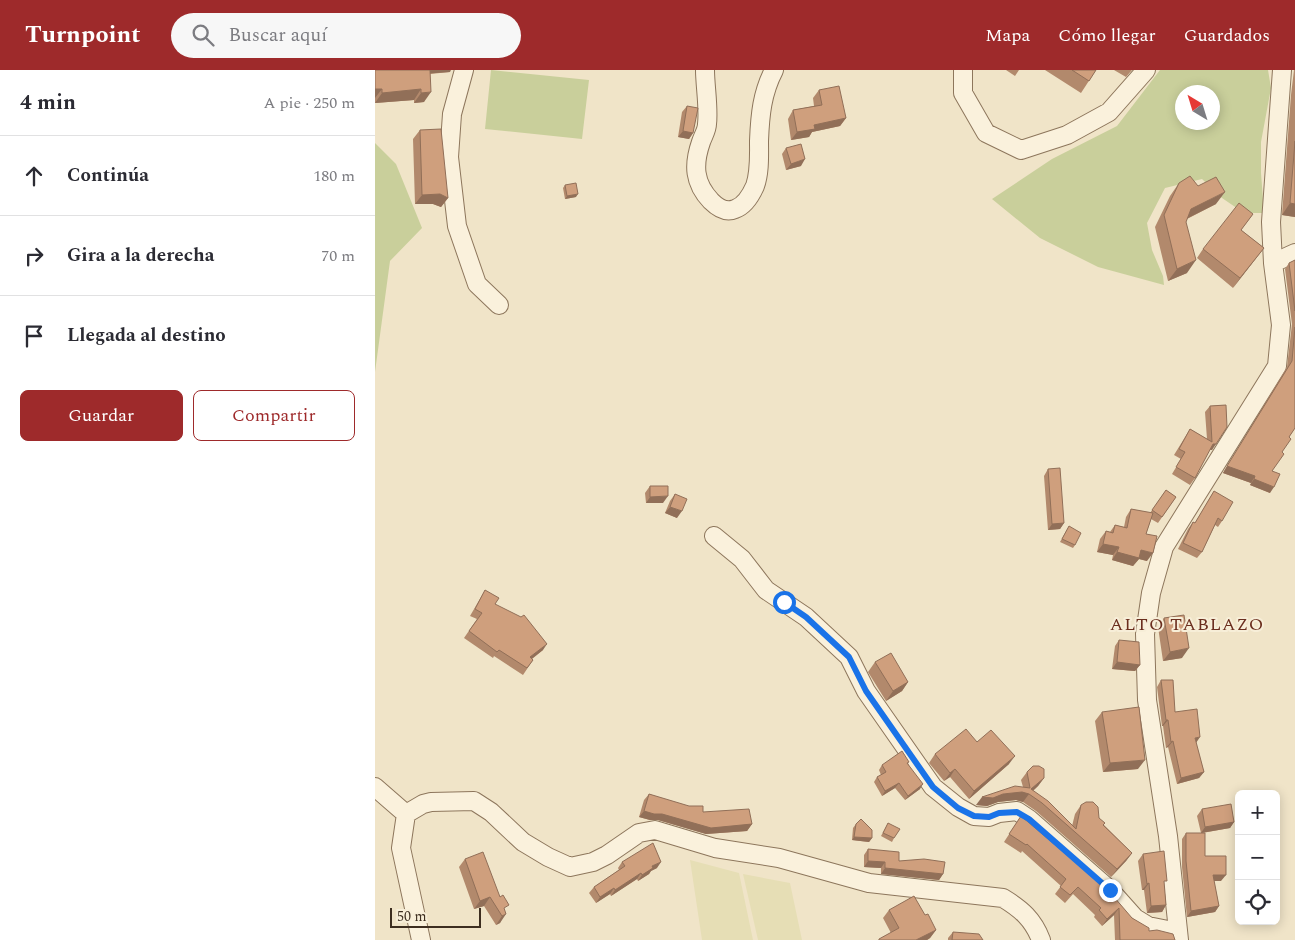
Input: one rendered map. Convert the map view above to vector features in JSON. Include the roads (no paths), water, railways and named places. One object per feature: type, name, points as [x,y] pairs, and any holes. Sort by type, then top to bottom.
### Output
[{"type":"street","points":[[464,70],[452,114],[449,157],[457,226],[477,284],[499,305]]},
{"type":"street","points":[[705,70],[707,124],[698,151],[695,166],[696,177],[700,187],[714,204],[728,211],[737,209],[744,204],[755,186],[760,112],[763,96],[774,70]]},
{"type":"street","points":[[963,70],[963,93],[986,133],[1021,150],[1067,136],[1109,112],[1146,70]]},
{"type":"street","points":[[714,536],[742,559],[766,590],[806,617],[849,657],[866,691],[933,787],[958,808],[974,816],[989,817],[999,813],[1017,812],[1029,819],[1110,890],[1135,918],[1148,926],[1178,936],[1168,836],[1147,700],[1145,634],[1151,593],[1163,547],[1277,366],[1281,325],[1273,263],[1271,222],[1282,70]]},
{"type":"street","points":[[1273,263],[1295,253]]},
{"type":"street","points":[[375,787],[406,814]]},
{"type":"street","points":[[406,814],[423,804],[431,802],[474,801],[491,812],[523,842],[548,857],[570,867],[593,862],[607,855],[639,833],[655,830],[715,848],[779,858],[869,883],[1003,898],[1022,910],[1038,931],[1041,940]]},
{"type":"street","points":[[406,814],[401,848],[421,940]]},
{"type":"district","name":"ALTO TABLAZO","points":[[1187,624]]}]
